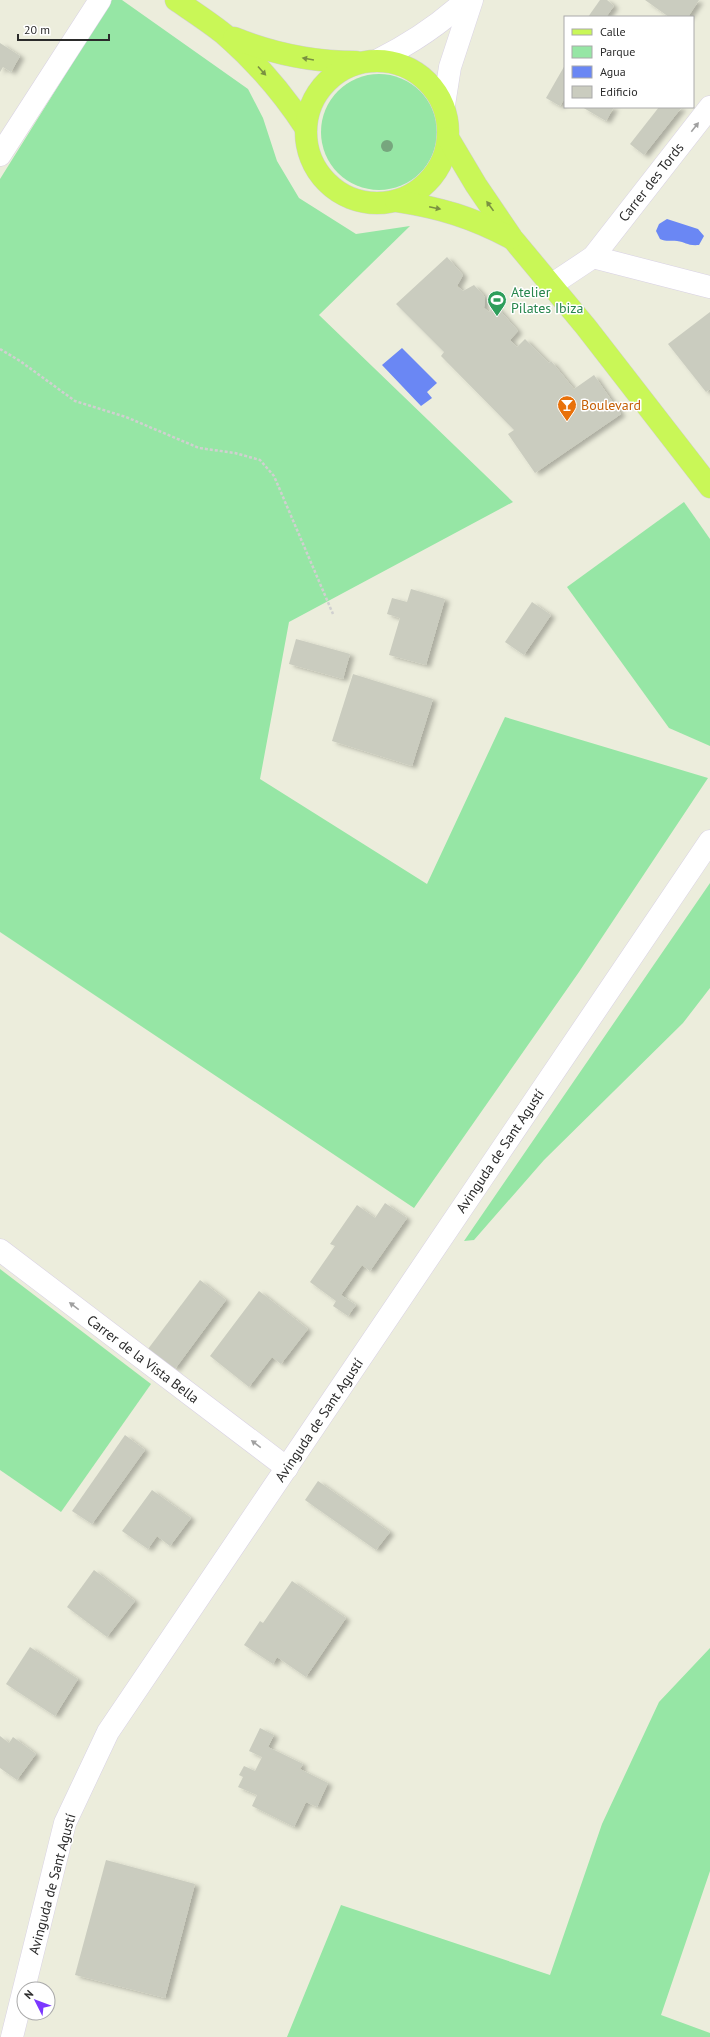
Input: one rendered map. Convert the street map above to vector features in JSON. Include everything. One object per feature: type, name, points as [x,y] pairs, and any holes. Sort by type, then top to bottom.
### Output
[{"type":"main road","points":[[176,0],[223,34],[258,67],[277,88],[305,127]]},
{"type":"main road","points":[[223,34],[257,47],[306,59],[327,62],[369,61],[403,65],[420,74],[434,89],[444,105],[448,123],[448,138],[443,160],[431,180],[411,195],[396,201],[377,204],[354,200],[331,188],[316,170],[306,147],[305,127],[311,103],[324,83],[340,70],[369,61]]},
{"type":"main road","points":[[448,138],[476,185],[512,238],[586,327],[710,487]]},
{"type":"main road","points":[[396,201],[447,210],[484,224],[512,238]]},
{"type":"street","points":[[0,155],[100,0]]},
{"type":"street","points":[[369,61],[403,48],[449,16],[466,0]]},
{"type":"street","points":[[444,105],[450,67],[472,0]]},
{"type":"street","name":"Carrer des Tords","points":[[551,285],[593,257],[710,107]]},
{"type":"street","points":[[593,257],[710,287]]},
{"type":"street","name":"Avinguda de Sant Agustí","points":[[12,2037],[65,1823],[108,1732],[710,841]]},
{"type":"street","name":"Carrer de la Vista Bella","points":[[0,1250],[287,1468]]},
{"type":"path","points":[[0,349],[20,361],[76,401],[126,417],[199,448],[235,453],[260,460],[274,476],[333,614]]},
{"type":"green space","points":[[112,0],[122,0],[248,89],[263,118],[277,161],[299,198],[356,234],[410,226],[319,315],[513,502],[289,622],[260,779],[427,884],[505,717],[708,778],[579,972],[414,1208],[0,932],[0,179]]},
{"type":"green space","points":[[379,74],[401,78],[420,91],[433,110],[437,132],[433,154],[420,173],[401,186],[379,190],[357,186],[338,173],[325,154],[321,132],[325,110],[338,91],[357,78]]},
{"type":"green space","points":[[684,502],[710,539],[710,746],[669,728],[567,587]]},
{"type":"green space","points":[[710,883],[710,988],[683,1023],[544,1160],[474,1240],[464,1241]]},
{"type":"green space","points":[[0,1269],[151,1384],[61,1512],[0,1470]]},
{"type":"green space","points":[[710,1648],[710,1871],[661,2015],[710,2033],[710,2037],[287,2037],[341,1905],[550,1975],[602,1824],[659,1702]]},
{"type":"water","points":[[667,219],[698,229],[704,236],[699,245],[660,239],[656,231],[659,224]]},
{"type":"water","points":[[402,348],[437,383],[427,392],[432,398],[421,406],[382,365]]},
{"type":"building","points":[[600,0],[607,0],[614,6],[607,16],[589,16]]},
{"type":"building","points":[[645,0],[699,0],[689,16],[668,16]]},
{"type":"building","points":[[0,43],[20,56],[11,72],[3,67],[0,72]]},
{"type":"building","points":[[564,67],[564,100],[560,106],[546,98]]},
{"type":"building","points":[[584,108],[613,108],[606,121]]},
{"type":"building","points":[[658,108],[681,108],[644,155],[630,144]]},
{"type":"building","points":[[447,257],[463,275],[457,286],[463,291],[474,285],[485,297],[484,308],[489,312],[495,305],[518,331],[510,340],[517,347],[525,339],[549,363],[551,361],[574,389],[594,375],[621,414],[535,473],[508,434],[514,430],[441,356],[444,352],[396,304]]},
{"type":"building","points":[[710,312],[710,389],[706,392],[668,344]]},
{"type":"building","points":[[411,589],[445,599],[426,665],[389,655],[400,618],[387,614],[392,598],[407,602]]},
{"type":"building","points":[[532,602],[551,615],[524,655],[505,642]]},
{"type":"building","points":[[296,639],[350,654],[343,679],[289,664]]},
{"type":"building","points":[[353,674],[433,699],[412,766],[332,741]]},
{"type":"building","points":[[385,1203],[407,1218],[370,1271],[362,1265],[341,1295],[356,1305],[348,1316],[333,1306],[336,1301],[310,1282],[335,1246],[330,1244],[357,1205],[375,1218]]},
{"type":"building","points":[[200,1280],[226,1300],[175,1369],[148,1349]]},
{"type":"building","points":[[259,1291],[308,1329],[281,1364],[272,1357],[249,1387],[210,1356]]},
{"type":"building","points":[[125,1435],[145,1450],[92,1524],[72,1511]]},
{"type":"building","points":[[318,1481],[390,1532],[376,1550],[305,1500]]},
{"type":"building","points":[[152,1490],[191,1518],[170,1546],[157,1536],[148,1549],[122,1531]]},
{"type":"building","points":[[94,1570],[135,1601],[107,1637],[67,1607]]},
{"type":"building","points":[[292,1581],[346,1618],[306,1677],[277,1657],[273,1664],[244,1645],[260,1621],[263,1623]]},
{"type":"building","points":[[30,1647],[78,1679],[55,1716],[6,1684]]},
{"type":"building","points":[[260,1728],[274,1735],[268,1747],[303,1764],[300,1769],[328,1783],[317,1807],[306,1802],[294,1827],[252,1806],[257,1795],[238,1787],[243,1777],[239,1775],[244,1766],[255,1771],[262,1757],[249,1751]]},
{"type":"building","points":[[0,1736],[9,1743],[13,1737],[36,1754],[17,1780],[0,1768]]},
{"type":"building","points":[[106,1860],[195,1884],[165,1998],[75,1975]]},
{"type":"place","name":"Atelier Pilates Ibiza","points":[[497,317]]},
{"type":"place","name":"Boulevard","points":[[567,422]]}]
